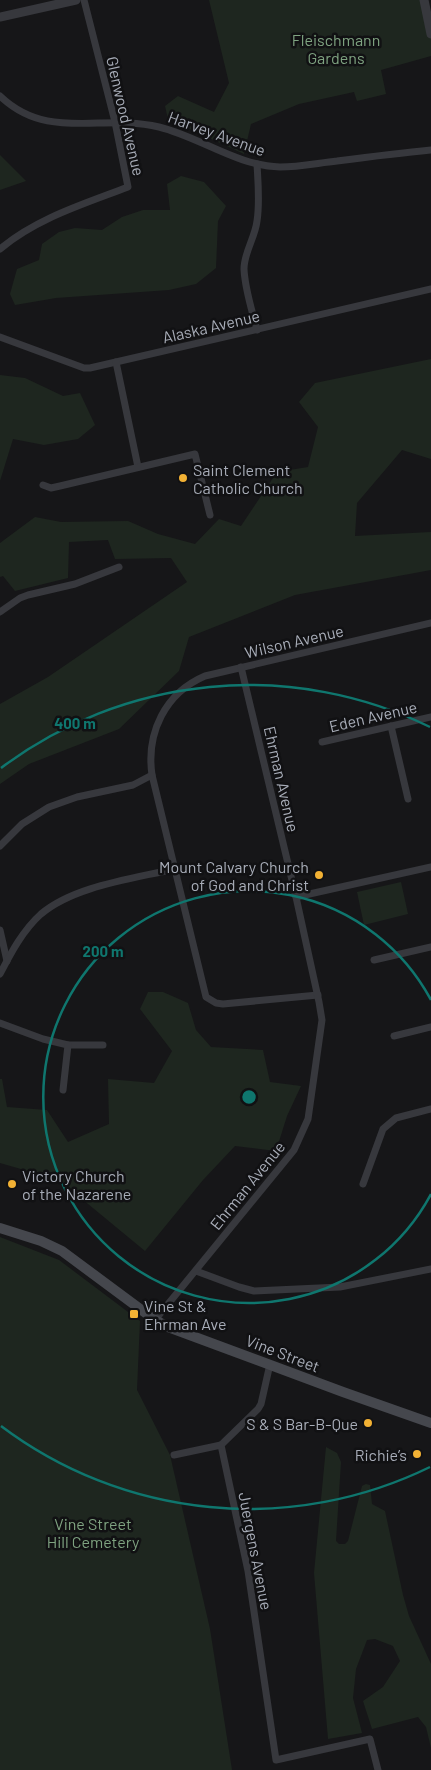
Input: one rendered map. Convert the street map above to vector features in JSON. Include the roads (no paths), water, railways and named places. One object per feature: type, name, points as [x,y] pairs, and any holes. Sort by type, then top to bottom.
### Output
[{"type":"main road","name":"Vine Street","points":[[0,1228],[41,1241],[62,1251],[155,1320],[343,1392],[431,1423]]},
{"type":"street","points":[[0,16],[76,0]]},
{"type":"street","name":"Glenwood Avenue","points":[[0,249],[28,229],[52,217],[128,187],[115,122],[84,0]]},
{"type":"street","points":[[424,0],[431,34]]},
{"type":"street","name":"Harvey Avenue","points":[[0,96],[25,113],[49,122],[74,124],[138,123],[160,127],[258,164],[280,167],[431,150]]},
{"type":"street","points":[[256,330],[244,269],[257,223],[259,196],[258,164]]},
{"type":"street","name":"Alaska Avenue","points":[[0,336],[84,368],[431,289]]},
{"type":"street","points":[[116,362],[138,468]]},
{"type":"street","points":[[43,485],[51,488],[196,454],[210,516]]},
{"type":"street","points":[[0,612],[20,598],[75,584],[119,566]]},
{"type":"street","name":"Wilson Avenue","points":[[318,995],[223,1004],[216,1003],[206,997],[152,775],[150,761],[152,742],[159,720],[171,701],[180,692],[199,679],[224,670],[431,623]]},
{"type":"street","name":"Ehrman Avenue","points":[[155,1320],[287,1160],[300,1139],[310,1108],[322,1020],[296,897],[241,667]]},
{"type":"street","name":"Eden Avenue","points":[[322,742],[431,717]]},
{"type":"street","points":[[391,726],[408,799]]},
{"type":"street","points":[[0,846],[22,824],[49,807],[77,797],[132,784],[152,775]]},
{"type":"street","points":[[296,897],[431,867]]},
{"type":"street","points":[[0,974],[32,924],[40,915],[58,902],[88,890],[174,869]]},
{"type":"street","points":[[0,930],[7,961]]},
{"type":"street","points":[[374,960],[431,947]]},
{"type":"street","points":[[0,1024],[43,1039],[68,1044],[103,1045]]},
{"type":"street","points":[[394,1036],[431,1027]]},
{"type":"street","points":[[63,1090],[68,1044]]},
{"type":"street","points":[[363,1184],[383,1129],[396,1118],[428,1109]]},
{"type":"street","points":[[196,1271],[254,1291],[340,1288],[431,1269]]},
{"type":"street","points":[[174,1455],[221,1445],[258,1409],[261,1404],[270,1364]]},
{"type":"street","name":"Juergens Avenue","points":[[221,1445],[248,1571],[276,1760],[370,1739],[378,1770]]},
{"type":"place","name":"Saint Clement Catholic Church","points":[[183,478]]},
{"type":"place","name":"Mount Calvary Church of God and Christ","points":[[319,875]]},
{"type":"place","name":"Victory Church of the Nazarene","points":[[12,1184]]},
{"type":"place","name":"Vine St & Ehrman Ave","points":[[134,1314]]},
{"type":"place","name":"S & S Bar-B-Que","points":[[368,1423]]},
{"type":"place","name":"Richie’s","points":[[417,1454]]},
{"type":"park label","name":"Fleischmann Gardens","points":[[336,48]]},
{"type":"park label","name":"Vine Street Hill Cemetery","points":[[93,1532]]}]
